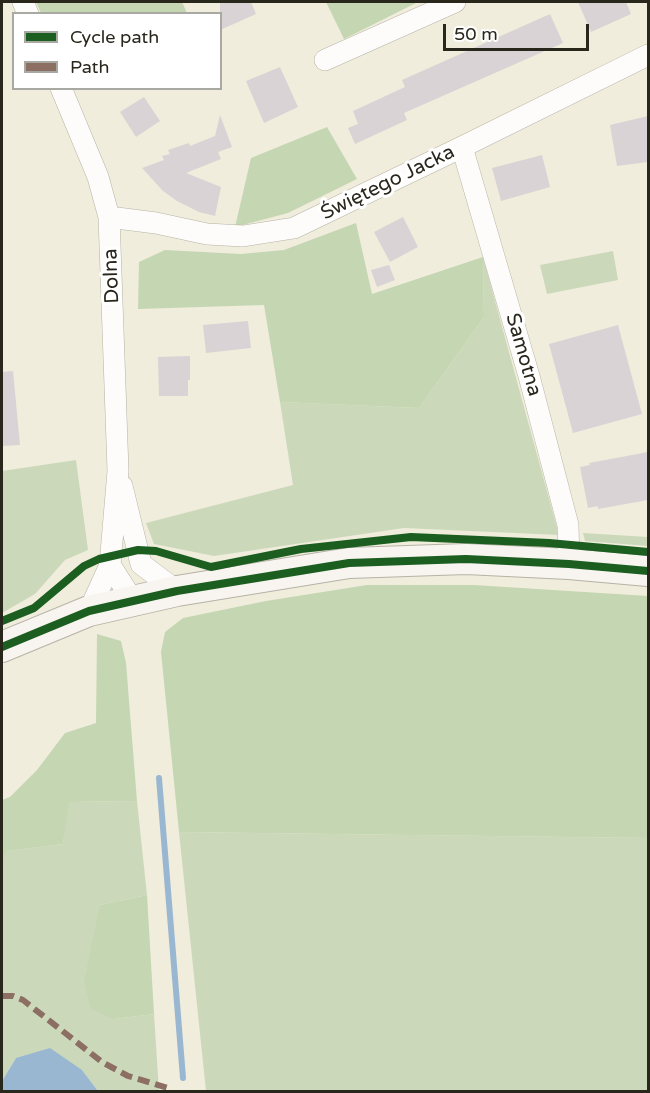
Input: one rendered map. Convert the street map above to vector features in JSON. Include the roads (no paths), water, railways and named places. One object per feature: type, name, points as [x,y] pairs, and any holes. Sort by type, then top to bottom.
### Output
[{"type":"street","points":[[325,60],[455,2]]},
{"type":"street","name":"Świętego Jacka","points":[[109,217],[156,223],[207,234],[243,236],[294,228],[648,54]]},
{"type":"street","name":"Dolna","points":[[62,90],[98,177],[109,217],[118,471],[110,565],[89,611]]},
{"type":"street","name":"Samotna","points":[[462,147],[529,376],[568,525],[569,564]]},
{"type":"street","name":"Dolna","points":[[118,471],[141,564],[133,601]]},
{"type":"street","points":[[2,647],[89,611],[177,591],[349,563],[466,559],[648,571]]},
{"type":"street","points":[[141,564],[177,591]]},
{"type":"street","points":[[110,565],[133,601]]},
{"type":"water","points":[[50,1048],[82,1070],[98,1091],[2,1091],[2,1081],[16,1058]]},
{"type":"waterway","points":[[159,778],[183,1078]]}]
